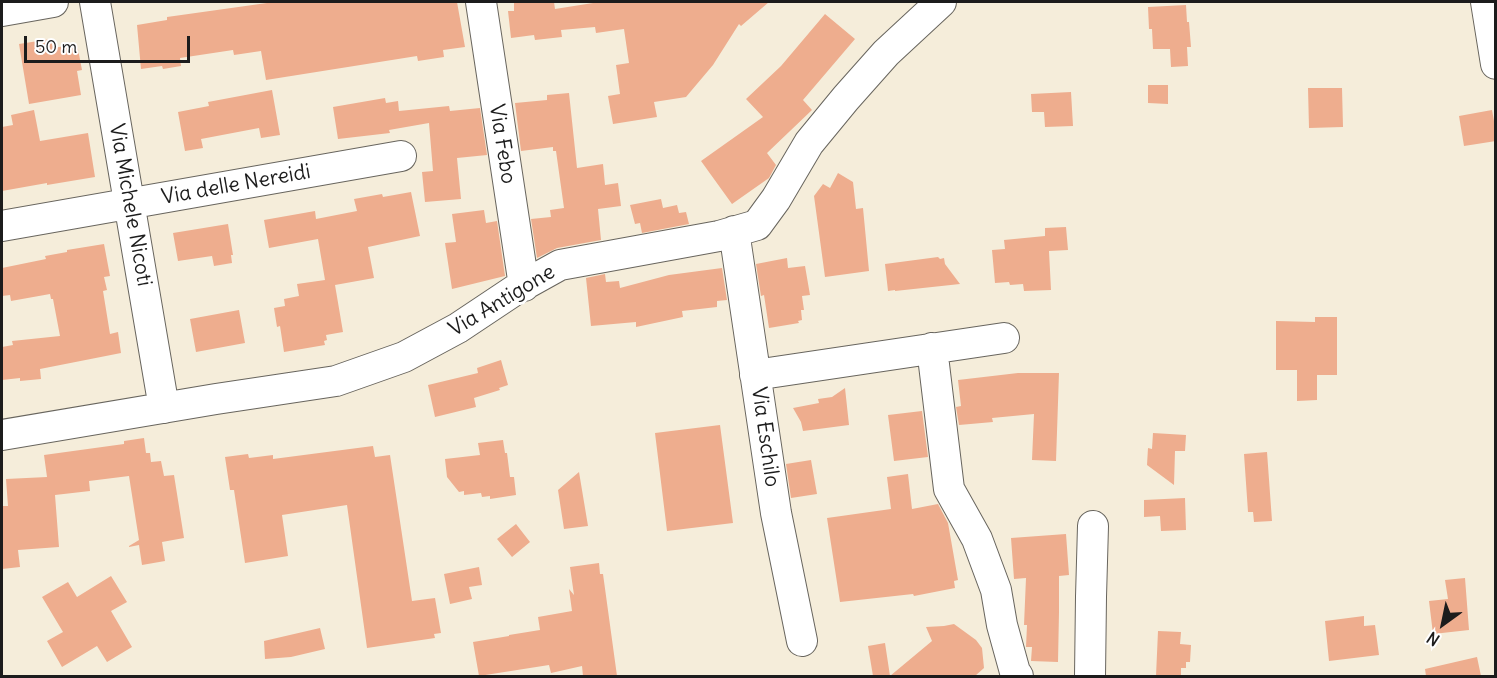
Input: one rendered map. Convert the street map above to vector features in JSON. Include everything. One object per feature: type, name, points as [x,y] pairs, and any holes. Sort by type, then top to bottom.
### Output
[{"type":"street","points":[[2,11],[53,2]]},
{"type":"street","name":"Via Michele Nicoti","points":[[95,2],[164,408]]},
{"type":"street","name":"Via Febo","points":[[481,2],[524,286]]},
{"type":"street","name":"Via Antigone","points":[[2,435],[336,381],[404,357],[458,328],[560,265],[719,236],[757,225],[816,134],[886,53],[941,2]]},
{"type":"street","points":[[1486,2],[1496,64]]},
{"type":"street","name":"Via delle Nereidi","points":[[2,226],[401,156]]},
{"type":"street","name":"Via Eschilo","points":[[734,231],[776,513],[802,641]]},
{"type":"street","points":[[755,375],[1004,338]]},
{"type":"street","points":[[932,348],[949,489],[977,538],[996,590],[1002,626],[1018,676]]},
{"type":"street","points":[[1090,676],[1094,526]]},
{"type":"building","points":[[274,2],[457,2],[465,47],[443,50],[444,57],[418,61],[417,56],[266,80],[261,51],[234,55],[233,50],[180,58],[181,66],[141,69],[137,25],[167,20],[167,17]]},
{"type":"building","points":[[514,2],[554,2],[555,9],[593,2],[769,2],[741,26],[739,24],[713,65],[686,97],[654,102],[657,117],[613,124],[608,96],[620,94],[616,65],[629,63],[624,29],[596,33],[595,27],[561,30],[562,37],[535,40],[534,35],[511,38],[508,11],[514,11]]},
{"type":"building","points":[[1186,5],[1191,47],[1187,47],[1188,66],[1171,67],[1170,49],[1153,49],[1148,7]]},
{"type":"building","points":[[825,14],[855,39],[803,100],[812,110],[767,153],[776,165],[769,178],[732,204],[701,161],[763,117],[746,99],[781,66]]},
{"type":"building","points":[[51,39],[53,48],[77,44],[82,70],[77,71],[81,95],[29,104],[19,44]]},
{"type":"building","points":[[1148,85],[1168,85],[1168,104],[1148,103]]},
{"type":"building","points":[[1308,88],[1342,88],[1343,127],[1309,128]]},
{"type":"building","points":[[272,90],[280,135],[261,138],[259,128],[201,139],[203,148],[185,151],[178,112],[209,106],[208,102]]},
{"type":"building","points":[[1071,92],[1073,126],[1045,127],[1044,112],[1032,112],[1031,94]]},
{"type":"building","points":[[569,93],[577,168],[603,164],[605,185],[618,183],[621,206],[598,209],[601,240],[557,248],[537,258],[531,219],[551,217],[550,210],[564,208],[556,151],[553,151],[553,147],[521,151],[515,103],[547,100],[547,95]]},
{"type":"building","points":[[385,98],[386,103],[398,101],[399,111],[449,106],[450,111],[480,108],[487,155],[457,158],[461,199],[425,202],[422,172],[433,171],[429,123],[389,130],[390,133],[338,139],[333,107]]},
{"type":"building","points":[[34,110],[40,141],[88,133],[95,177],[2,191],[2,127],[13,125],[11,115]]},
{"type":"building","points":[[1492,110],[1496,141],[1464,146],[1459,116]]},
{"type":"building","points":[[838,173],[853,182],[856,209],[863,208],[869,271],[825,277],[814,196],[823,184],[830,188]]},
{"type":"building","points":[[411,192],[420,236],[368,247],[374,278],[335,285],[343,332],[326,335],[325,345],[284,352],[280,326],[277,327],[274,308],[285,306],[284,299],[299,296],[297,284],[325,280],[318,239],[269,248],[264,220],[315,211],[316,219],[357,211],[354,199]]},
{"type":"building","points":[[661,199],[663,208],[677,205],[679,213],[686,212],[689,224],[642,233],[640,223],[635,224],[630,205]]},
{"type":"building","points":[[484,210],[486,223],[497,221],[505,276],[452,289],[445,243],[456,242],[452,214]]},
{"type":"building","points":[[228,224],[233,255],[231,255],[232,263],[214,266],[212,256],[178,261],[173,233]]},
{"type":"building","points":[[1066,227],[1068,250],[1049,251],[1051,290],[1024,291],[1023,284],[995,283],[992,250],[1005,249],[1004,240],[1045,236],[1045,228]]},
{"type":"building","points":[[104,244],[110,276],[104,277],[107,290],[103,291],[110,334],[118,332],[121,353],[40,369],[41,379],[2,380],[2,347],[13,345],[12,341],[60,336],[50,294],[11,301],[10,295],[2,296],[2,268],[46,259],[45,256],[67,252],[67,250]]},
{"type":"building","points":[[787,258],[788,268],[805,266],[810,295],[802,296],[804,310],[801,310],[802,320],[798,321],[799,323],[769,328],[756,264]]},
{"type":"building","points":[[944,258],[945,264],[960,284],[888,291],[885,264]]},
{"type":"building","points":[[722,268],[727,300],[717,301],[717,307],[682,311],[683,317],[636,327],[636,322],[591,326],[586,278],[605,274],[606,282],[619,281],[620,288],[669,275]]},
{"type":"building","points":[[239,310],[245,343],[196,352],[190,319]]},
{"type":"building","points":[[1315,317],[1337,317],[1337,375],[1317,375],[1317,400],[1297,401],[1297,370],[1276,370],[1276,321],[1315,322]]},
{"type":"building","points":[[501,360],[508,385],[499,388],[500,390],[474,398],[476,407],[435,417],[428,385],[478,373],[477,368]]},
{"type":"building","points":[[1018,373],[1059,373],[1056,461],[1032,460],[1034,414],[992,418],[993,422],[959,425],[956,407],[961,406],[958,380]]},
{"type":"building","points":[[845,388],[849,425],[803,431],[793,408],[819,403],[818,399],[832,397]]},
{"type":"building","points":[[922,411],[928,457],[894,461],[888,415]]},
{"type":"building","points":[[720,425],[733,523],[667,531],[655,433]]},
{"type":"building","points":[[1153,433],[1186,435],[1185,451],[1175,451],[1174,485],[1147,465],[1148,448],[1152,449]]},
{"type":"building","points":[[144,438],[146,453],[150,453],[151,462],[161,461],[164,476],[174,475],[184,538],[162,542],[165,561],[142,565],[139,545],[129,547],[139,540],[129,476],[89,481],[90,491],[55,495],[59,547],[18,550],[20,567],[2,569],[2,506],[8,506],[6,479],[47,477],[44,455],[124,444],[124,441]]},
{"type":"building","points":[[503,440],[510,477],[514,477],[516,495],[490,499],[490,496],[482,497],[481,493],[464,495],[464,491],[459,492],[447,477],[445,459],[480,455],[478,443]]},
{"type":"building","points":[[373,446],[375,457],[390,455],[412,601],[435,598],[441,633],[434,634],[435,638],[367,648],[347,505],[282,515],[288,556],[245,563],[234,490],[230,490],[225,457],[248,454],[249,458],[273,455],[273,459]]},
{"type":"building","points":[[1267,452],[1272,521],[1254,522],[1253,512],[1248,512],[1244,454]]},
{"type":"building","points":[[811,460],[817,494],[791,498],[786,464]]},
{"type":"building","points":[[579,472],[588,526],[564,529],[558,490]]},
{"type":"building","points":[[908,474],[912,509],[938,504],[948,523],[958,580],[954,581],[955,588],[914,596],[913,594],[840,602],[827,518],[891,509],[887,477]]},
{"type":"building","points":[[1185,498],[1186,530],[1161,531],[1160,516],[1144,517],[1144,500]]},
{"type":"building","points":[[516,524],[530,542],[512,557],[497,539]]},
{"type":"building","points":[[1066,534],[1069,575],[1059,576],[1058,662],[1031,661],[1032,647],[1026,647],[1027,625],[1024,625],[1026,578],[1014,579],[1011,538]]},
{"type":"building","points":[[599,563],[600,574],[603,574],[617,676],[583,676],[582,666],[551,673],[549,665],[479,676],[473,642],[540,630],[538,617],[572,611],[569,589],[574,595],[570,567]]},
{"type":"building","points":[[479,567],[482,585],[469,587],[472,599],[450,604],[444,574]]},
{"type":"building","points":[[111,576],[127,602],[111,611],[132,647],[107,662],[97,646],[62,667],[47,641],[63,632],[42,597],[68,582],[77,597]]},
{"type":"building","points":[[1465,578],[1469,630],[1433,634],[1429,601],[1448,599],[1445,580]]},
{"type":"building","points":[[1364,616],[1364,626],[1375,625],[1379,655],[1329,661],[1325,621]]},
{"type":"building","points":[[954,624],[976,640],[982,648],[984,668],[975,676],[890,676],[932,641],[926,627]]},
{"type":"building","points":[[320,628],[325,649],[291,657],[265,659],[264,641]]},
{"type":"building","points":[[1158,631],[1181,632],[1180,644],[1191,645],[1190,662],[1186,662],[1186,668],[1181,668],[1181,676],[1156,676]]},
{"type":"building","points":[[885,643],[890,676],[873,676],[868,646]]},
{"type":"building","points":[[1477,657],[1481,676],[1426,676],[1425,669]]}]
